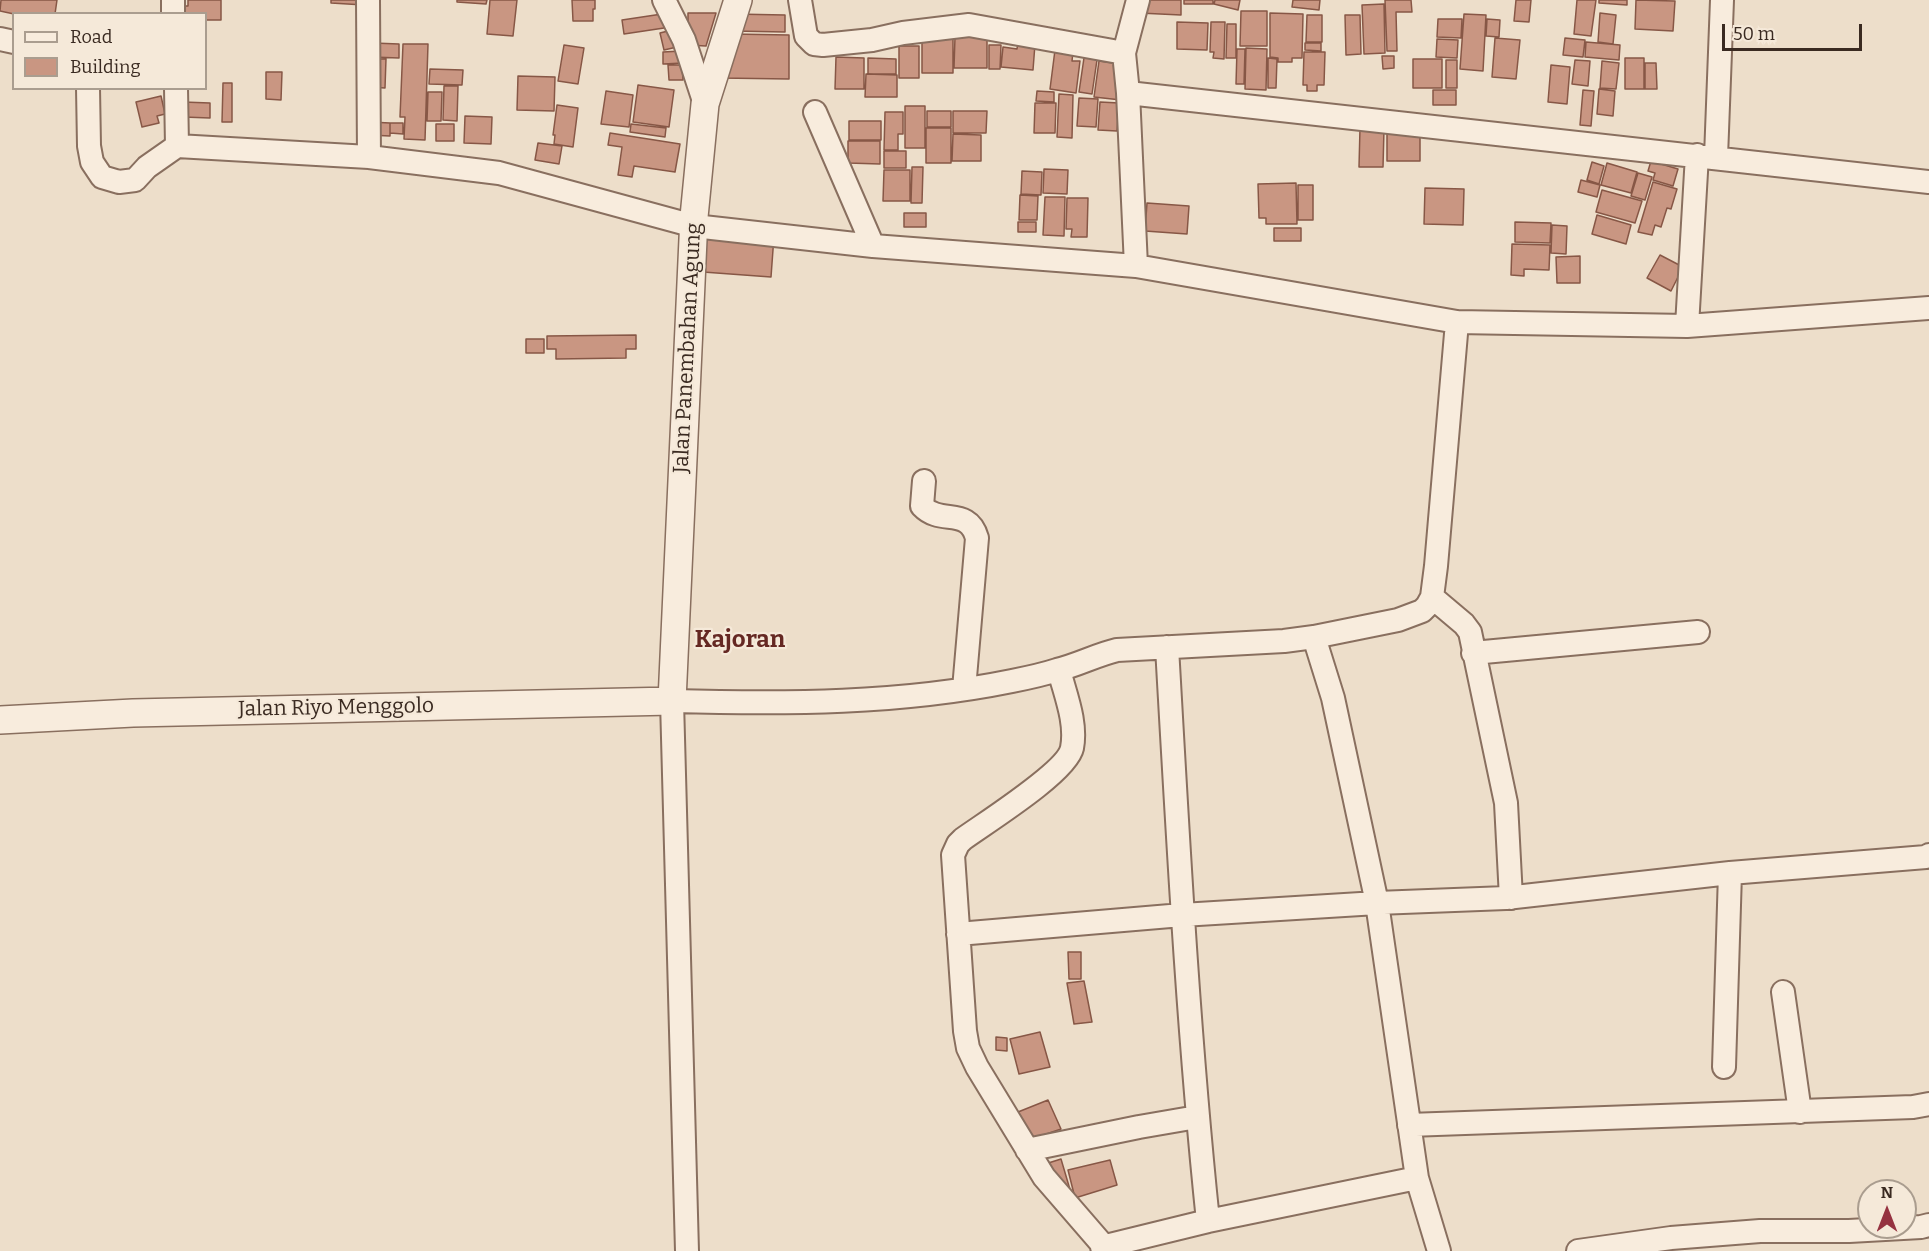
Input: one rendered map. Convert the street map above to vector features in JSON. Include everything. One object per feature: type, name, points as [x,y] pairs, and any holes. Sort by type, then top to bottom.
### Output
[{"type":"street","points":[[368,0],[369,157]]},
{"type":"street","points":[[664,0],[684,40],[705,104]]},
{"type":"street","name":"Jalan Panembahan Agung","points":[[672,701],[695,213],[705,104],[738,0]]},
{"type":"street","points":[[800,0],[805,32],[814,44],[872,40],[903,33],[969,25],[1124,53]]},
{"type":"street","points":[[1136,264],[1124,53],[1138,0]]},
{"type":"street","points":[[1687,326],[1722,0]]},
{"type":"street","points":[[88,90],[89,146],[92,162],[102,177],[119,182],[135,180],[147,167],[177,146],[369,157],[499,173],[873,246],[1136,264],[1456,332],[1687,326],[1929,308]]},
{"type":"street","points":[[176,90],[177,146]]},
{"type":"street","points":[[1128,93],[1929,182]]},
{"type":"street","points":[[815,112],[873,246]]},
{"type":"street","points":[[687,1251],[672,701],[768,703],[881,700],[1012,681],[1059,670],[1098,654],[1117,650],[1284,641],[1398,620],[1422,611],[1432,597],[1456,332]]},
{"type":"street","points":[[924,481],[922,506],[927,512],[967,520],[973,525],[977,538],[964,689]]},
{"type":"street","points":[[1432,597],[1468,628],[1506,803],[1511,898]]},
{"type":"street","points":[[1473,653],[1698,632]]},
{"type":"street","points":[[1314,637],[1333,698],[1377,903],[1417,1178],[1439,1251]]},
{"type":"street","points":[[1167,647],[1182,915],[1197,1117],[1208,1221]]},
{"type":"street","points":[[1059,670],[1072,724],[1070,754],[1053,774],[958,844],[952,861],[968,1048],[1044,1177],[1105,1249],[1208,1221],[1417,1178]]},
{"type":"street","name":"Jalan Riyo Menggolo","points":[[0,720],[133,713],[672,701]]},
{"type":"street","points":[[958,934],[1182,915],[1377,903],[1511,898],[1730,873],[1929,855]]},
{"type":"street","points":[[1724,1067],[1730,873]]},
{"type":"street","points":[[1783,992],[1800,1112]]},
{"type":"street","points":[[1409,1125],[1800,1112],[1913,1107],[1929,1104]]},
{"type":"street","points":[[1027,1150],[1197,1117]]},
{"type":"street","points":[[1578,1251],[1675,1244],[1760,1231],[1849,1231],[1929,1225]]},
{"type":"building","points":[[1,0],[57,0],[55,12],[12,14],[0,11]]},
{"type":"building","points":[[188,0],[221,0],[221,20],[207,20],[207,12],[183,12],[184,6],[188,6]]},
{"type":"building","points":[[331,0],[364,0],[364,5],[331,3]]},
{"type":"building","points":[[457,0],[487,0],[486,4],[457,2]]},
{"type":"building","points":[[490,0],[517,0],[513,36],[487,34]]},
{"type":"building","points":[[572,0],[595,0],[593,21],[573,21]]},
{"type":"building","points":[[1140,0],[1181,0],[1181,15],[1139,13]]},
{"type":"building","points":[[1184,0],[1213,0],[1213,4],[1184,4]]},
{"type":"building","points":[[1215,0],[1240,0],[1238,10],[1214,4]]},
{"type":"building","points":[[1293,0],[1320,0],[1319,10],[1292,7]]},
{"type":"building","points":[[1385,0],[1411,0],[1412,12],[1396,12],[1397,51],[1387,51]]},
{"type":"building","points":[[1516,0],[1531,0],[1529,22],[1514,21]]},
{"type":"building","points":[[1577,0],[1596,0],[1591,36],[1574,34]]},
{"type":"building","points":[[1599,0],[1627,0],[1627,5],[1599,3]]},
{"type":"building","points":[[1636,0],[1675,1],[1673,31],[1635,29]]},
{"type":"building","points":[[1384,4],[1385,53],[1364,54],[1362,5]]},
{"type":"building","points":[[1241,11],[1267,11],[1267,46],[1240,46]]},
{"type":"building","points":[[688,13],[716,13],[706,46],[688,45]]},
{"type":"building","points":[[1270,13],[1303,14],[1302,58],[1292,58],[1292,62],[1278,62],[1278,58],[1270,57]]},
{"type":"building","points":[[1600,13],[1616,15],[1613,44],[1598,42]]},
{"type":"building","points":[[662,14],[664,28],[624,34],[622,20]]},
{"type":"building","points":[[733,14],[785,15],[785,32],[733,31]]},
{"type":"building","points":[[1464,14],[1486,15],[1483,71],[1460,69]]},
{"type":"building","points":[[1307,15],[1322,15],[1322,42],[1306,42]]},
{"type":"building","points":[[1345,15],[1360,15],[1361,54],[1346,55]]},
{"type":"building","points":[[1438,19],[1462,19],[1461,38],[1437,37]]},
{"type":"building","points":[[1487,19],[1500,20],[1499,37],[1486,36]]},
{"type":"building","points":[[1177,22],[1208,23],[1207,50],[1177,49]]},
{"type":"building","points":[[1211,22],[1225,22],[1224,59],[1213,58],[1214,52],[1210,52]]},
{"type":"building","points":[[1227,24],[1236,24],[1236,58],[1226,58]]},
{"type":"building","points":[[672,30],[677,47],[664,50],[660,33]]},
{"type":"building","points":[[731,34],[789,35],[789,79],[720,78]]},
{"type":"building","points":[[922,36],[953,36],[953,73],[922,73]]},
{"type":"building","points":[[955,37],[987,37],[987,68],[954,68]]},
{"type":"building","points":[[1495,38],[1520,40],[1516,79],[1492,77]]},
{"type":"building","points":[[1565,38],[1585,40],[1583,57],[1563,55]]},
{"type":"building","points":[[1437,39],[1458,40],[1457,58],[1436,57]]},
{"type":"building","points":[[1018,42],[1035,44],[1033,70],[1001,67],[1003,47],[1017,49]]},
{"type":"building","points":[[1586,42],[1620,45],[1619,60],[1585,57]]},
{"type":"building","points":[[373,43],[399,44],[399,58],[372,57]]},
{"type":"building","points":[[1305,43],[1321,43],[1321,51],[1305,50]]},
{"type":"building","points":[[403,44],[428,44],[425,140],[404,139],[405,117],[400,117]]},
{"type":"building","points":[[564,45],[584,48],[578,84],[558,81]]},
{"type":"building","points":[[989,45],[1001,45],[1000,69],[989,69]]},
{"type":"building","points":[[899,46],[919,46],[919,78],[899,78]]},
{"type":"building","points":[[1246,48],[1267,49],[1266,90],[1245,89]]},
{"type":"building","points":[[1237,49],[1245,49],[1244,84],[1236,84]]},
{"type":"building","points":[[1055,50],[1073,52],[1072,61],[1080,61],[1076,93],[1050,89]]},
{"type":"building","points":[[682,51],[683,63],[663,64],[663,52]]},
{"type":"building","points":[[1085,51],[1098,53],[1092,94],[1079,92]]},
{"type":"building","points":[[1304,52],[1325,52],[1324,85],[1317,85],[1317,91],[1307,91],[1307,85],[1303,85]]},
{"type":"building","points":[[1382,56],[1394,56],[1394,68],[1383,69]]},
{"type":"building","points":[[836,57],[864,58],[864,89],[835,89]]},
{"type":"building","points":[[868,58],[896,59],[896,74],[868,74]]},
{"type":"building","points":[[1268,58],[1277,59],[1276,88],[1268,88]]},
{"type":"building","points":[[1625,58],[1644,58],[1644,89],[1625,89]]},
{"type":"building","points":[[372,59],[386,59],[385,88],[371,87]]},
{"type":"building","points":[[1413,59],[1442,59],[1442,88],[1413,88]]},
{"type":"building","points":[[1446,60],[1457,60],[1457,88],[1446,88]]},
{"type":"building","points":[[1575,60],[1590,61],[1588,86],[1572,84]]},
{"type":"building","points":[[1099,61],[1121,64],[1121,100],[1094,97]]},
{"type":"building","points":[[1602,61],[1619,63],[1616,89],[1600,88]]},
{"type":"building","points":[[1645,63],[1656,63],[1657,89],[1645,89]]},
{"type":"building","points":[[668,65],[682,65],[683,80],[669,80]]},
{"type":"building","points":[[1551,65],[1570,67],[1567,104],[1548,102]]},
{"type":"building","points":[[430,69],[463,70],[462,85],[429,84]]},
{"type":"building","points":[[266,72],[282,72],[281,100],[266,99]]},
{"type":"building","points":[[866,74],[897,75],[897,97],[865,97]]},
{"type":"building","points":[[518,76],[555,77],[554,111],[517,110]]},
{"type":"building","points":[[223,83],[232,83],[232,122],[222,122]]},
{"type":"building","points":[[638,85],[674,90],[669,127],[633,122]]},
{"type":"building","points":[[444,86],[458,86],[457,121],[443,120]]},
{"type":"building","points":[[1599,89],[1615,91],[1613,116],[1597,114]]},
{"type":"building","points":[[1433,90],[1456,90],[1456,105],[1433,105]]},
{"type":"building","points":[[1583,90],[1594,91],[1591,126],[1580,125]]},
{"type":"building","points":[[606,91],[633,95],[629,127],[601,124]]},
{"type":"building","points":[[1037,91],[1054,92],[1054,102],[1036,101]]},
{"type":"building","points":[[428,92],[442,92],[441,121],[427,121]]},
{"type":"building","points":[[1059,94],[1073,95],[1072,138],[1057,137]]},
{"type":"building","points":[[161,96],[165,114],[157,116],[159,123],[142,127],[136,102]]},
{"type":"building","points":[[1079,98],[1098,99],[1096,127],[1077,126]]},
{"type":"building","points":[[183,102],[210,103],[210,118],[183,117]]},
{"type":"building","points":[[1100,102],[1119,103],[1117,131],[1098,130]]},
{"type":"building","points":[[1035,103],[1056,103],[1055,133],[1034,133]]},
{"type":"building","points":[[557,105],[578,108],[573,147],[554,144]]},
{"type":"building","points":[[905,106],[925,106],[925,148],[905,148]]},
{"type":"building","points":[[927,111],[951,111],[951,127],[927,127]]},
{"type":"building","points":[[953,111],[987,111],[986,133],[953,133]]},
{"type":"building","points":[[885,112],[903,112],[903,134],[898,134],[898,150],[884,150]]},
{"type":"building","points":[[465,116],[492,117],[491,144],[464,143]]},
{"type":"building","points":[[849,121],[881,121],[881,140],[849,140]]},
{"type":"building","points":[[370,122],[390,123],[390,136],[369,135]]},
{"type":"building","points":[[390,123],[403,123],[403,134],[390,133]]},
{"type":"building","points":[[436,124],[454,124],[454,141],[436,141]]},
{"type":"building","points":[[631,124],[666,128],[665,137],[630,132]]},
{"type":"building","points":[[926,128],[951,128],[951,163],[926,163]]},
{"type":"building","points":[[1360,128],[1384,129],[1383,167],[1359,167]]},
{"type":"building","points":[[1387,131],[1420,131],[1420,161],[1387,161]]},
{"type":"building","points":[[610,133],[680,144],[675,172],[634,166],[632,177],[618,175],[622,147],[608,145]]},
{"type":"building","points":[[953,134],[981,135],[981,161],[952,161]]},
{"type":"building","points":[[848,141],[880,141],[880,164],[848,163]]},
{"type":"building","points":[[538,143],[562,146],[559,164],[535,160]]},
{"type":"building","points":[[884,151],[906,151],[906,168],[884,168]]},
{"type":"building","points":[[1651,161],[1678,169],[1673,186],[1653,180],[1655,173],[1648,171]]},
{"type":"building","points":[[1592,162],[1604,166],[1599,184],[1587,180]]},
{"type":"building","points":[[1607,163],[1637,172],[1631,193],[1601,185]]},
{"type":"building","points":[[912,167],[923,167],[922,203],[911,203]]},
{"type":"building","points":[[1044,169],[1068,170],[1067,194],[1043,193]]},
{"type":"building","points":[[884,170],[910,170],[910,201],[883,201]]},
{"type":"building","points":[[1022,171],[1042,172],[1041,195],[1021,194]]},
{"type":"building","points":[[1638,173],[1652,177],[1645,200],[1631,196]]},
{"type":"building","points":[[1581,180],[1600,185],[1597,197],[1578,192]]},
{"type":"building","points":[[1653,182],[1677,189],[1671,209],[1667,208],[1661,227],[1655,225],[1652,235],[1638,232]]},
{"type":"building","points":[[1296,183],[1297,224],[1266,224],[1266,218],[1259,218],[1258,184]]},
{"type":"building","points":[[1298,185],[1313,185],[1313,220],[1298,220]]},
{"type":"building","points":[[1425,188],[1464,189],[1463,225],[1424,224]]},
{"type":"building","points":[[1602,190],[1642,201],[1635,223],[1596,212]]},
{"type":"building","points":[[1020,195],[1038,196],[1037,220],[1019,220]]},
{"type":"building","points":[[1045,197],[1065,197],[1064,236],[1043,235]]},
{"type":"building","points":[[1067,198],[1088,198],[1087,237],[1071,237],[1072,229],[1066,229]]},
{"type":"building","points":[[1147,203],[1189,206],[1187,234],[1145,231]]},
{"type":"building","points":[[904,213],[926,213],[926,227],[904,227]]},
{"type":"building","points":[[1597,215],[1631,225],[1626,244],[1592,234]]},
{"type":"building","points":[[1018,222],[1036,222],[1036,232],[1018,232]]},
{"type":"building","points":[[1515,222],[1551,223],[1550,243],[1515,242]]},
{"type":"building","points":[[1552,225],[1567,226],[1566,254],[1551,253]]},
{"type":"building","points":[[1274,228],[1301,228],[1301,241],[1274,241]]},
{"type":"building","points":[[706,230],[774,236],[771,277],[703,272]]},
{"type":"building","points":[[1512,244],[1550,245],[1549,270],[1524,269],[1524,276],[1511,275]]},
{"type":"building","points":[[1660,255],[1683,267],[1671,291],[1647,278]]},
{"type":"building","points":[[1580,256],[1580,283],[1557,283],[1556,257]]},
{"type":"building","points":[[636,335],[636,349],[626,349],[626,358],[556,359],[556,349],[547,349],[547,336]]},
{"type":"building","points":[[526,339],[544,339],[544,353],[526,353]]},
{"type":"building","points":[[1068,952],[1081,952],[1081,979],[1069,979]]},
{"type":"building","points":[[1084,981],[1092,1022],[1074,1024],[1067,983]]},
{"type":"building","points":[[1040,1032],[1050,1067],[1019,1074],[1010,1039]]},
{"type":"building","points":[[996,1037],[1007,1038],[1007,1051],[996,1050]]},
{"type":"building","points":[[1048,1100],[1061,1129],[1029,1140],[1018,1112]]},
{"type":"building","points":[[1061,1159],[1071,1193],[1042,1165]]},
{"type":"building","points":[[1110,1160],[1117,1185],[1075,1198],[1068,1170]]},
{"type":"district","name":"Kajoran","points":[[740,640]]}]
